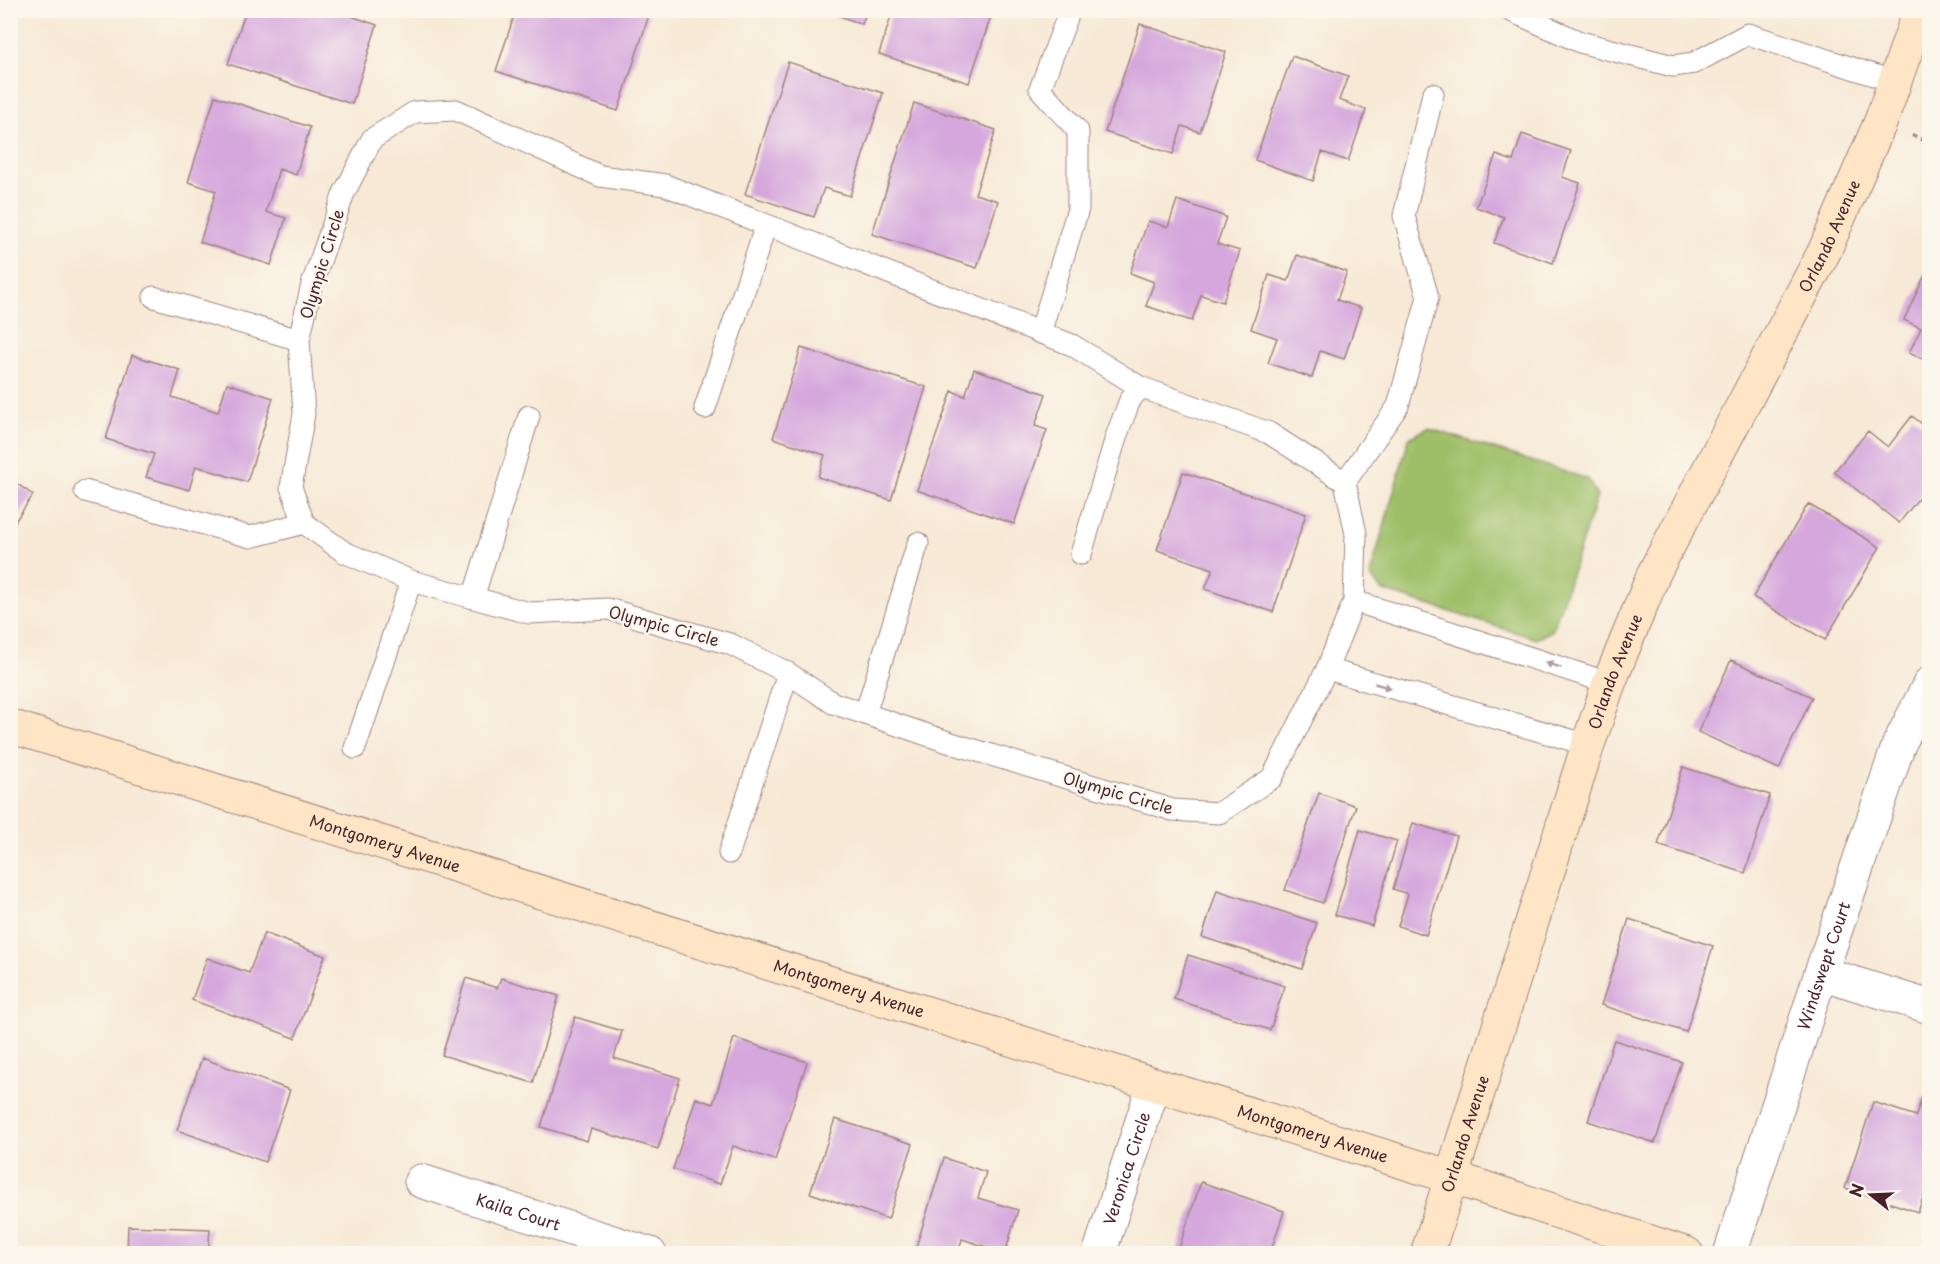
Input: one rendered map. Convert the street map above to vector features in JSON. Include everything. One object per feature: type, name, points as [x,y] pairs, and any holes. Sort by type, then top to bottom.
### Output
[{"type":"street","name":"Orlando Avenue","points":[[1427,1254],[1609,684],[1655,571],[1824,252],[1881,121],[1920,10]]},
{"type":"street","name":"Windswept Court","points":[[1730,1254],[1821,973],[1899,744],[1929,683]]},
{"type":"street","name":"Montgomery Avenue","points":[[10,726],[1451,1177],[1687,1254]]},
{"type":"street","points":[[1821,973],[1929,1006]]},
{"type":"street","name":"Veronica Circle","points":[[1099,1254],[1154,1084]]},
{"type":"street","name":"Kaila Court","points":[[421,1181],[650,1254]]},
{"type":"lane","points":[[1040,333],[1078,209],[1078,132],[1040,89],[1070,10]]},
{"type":"lane","points":[[1509,10],[1580,42],[1673,66],[1694,63],[1748,34],[1895,82]]},
{"type":"lane","points":[[1345,482],[1398,406],[1428,297],[1404,216],[1432,94]]},
{"type":"lane","name":"Olympic Circle","points":[[456,110],[600,176],[665,185],[1040,333],[1072,345],[1140,387],[1269,433],[1345,482],[1356,534],[1354,601],[1327,669],[1272,778],[1219,813],[1172,810],[948,742],[833,703],[788,673],[730,644],[608,609],[529,613],[411,580],[344,552],[304,523],[291,487],[304,414],[299,340],[312,284],[344,193],[372,139],[415,112],[456,110]]},
{"type":"lane","points":[[705,408],[766,225]]},
{"type":"lane","points":[[154,297],[299,340]]},
{"type":"lane","points":[[1081,554],[1117,434],[1130,400],[1140,387]]},
{"type":"lane","points":[[473,598],[529,416]]},
{"type":"lane","points":[[85,491],[250,537],[304,523]]},
{"type":"lane","points":[[865,714],[918,543]]},
{"type":"lane","points":[[355,748],[411,580]]},
{"type":"lane","points":[[1354,601],[1609,684]]},
{"type":"lane","points":[[1327,669],[1588,745]]},
{"type":"lane","points":[[729,853],[788,673]]},
{"type":"green space","points":[[1428,428],[1588,479],[1597,496],[1553,630],[1536,639],[1381,590],[1370,575],[1409,438]]},
{"type":"building","points":[[246,10],[334,10],[377,25],[352,104],[228,64]]},
{"type":"building","points":[[516,10],[635,10],[649,15],[618,111],[496,71]]},
{"type":"building","points":[[822,10],[867,10],[862,24]]},
{"type":"building","points":[[893,10],[993,10],[969,83],[879,54]]},
{"type":"building","points":[[1140,24],[1226,52],[1200,132],[1182,126],[1173,154],[1105,132]]},
{"type":"building","points":[[1292,56],[1348,76],[1339,100],[1366,110],[1348,161],[1322,152],[1313,181],[1255,160]]},
{"type":"building","points":[[788,62],[883,93],[850,196],[824,188],[814,217],[745,194]]},
{"type":"building","points":[[215,96],[310,127],[296,175],[279,169],[266,212],[286,218],[271,265],[200,242],[216,191],[188,182]]},
{"type":"building","points":[[914,103],[996,130],[975,194],[998,201],[977,268],[872,234]]},
{"type":"building","points":[[1522,134],[1571,151],[1562,177],[1580,183],[1553,263],[1494,243],[1504,217],[1476,207],[1496,155],[1513,161]]},
{"type":"building","points":[[1177,200],[1226,217],[1217,244],[1240,251],[1223,302],[1201,295],[1192,321],[1146,306],[1154,282],[1130,273],[1148,221],[1168,227]]},
{"type":"building","points":[[1297,255],[1347,272],[1337,300],[1361,308],[1344,359],[1320,351],[1312,378],[1268,363],[1277,338],[1251,329],[1269,275],[1288,281]]},
{"type":"building","points":[[1930,264],[1930,362],[1909,353],[1921,328],[1904,320]]},
{"type":"building","points":[[801,348],[926,387],[891,500],[818,477],[825,455],[773,438]]},
{"type":"building","points":[[132,355],[180,370],[172,397],[218,412],[227,383],[273,398],[247,482],[196,466],[189,490],[146,477],[154,454],[106,439]]},
{"type":"building","points":[[974,369],[1046,394],[1035,426],[1047,430],[1014,524],[917,490],[952,391],[965,396]]},
{"type":"building","points":[[1912,416],[1930,430],[1930,484],[1899,523],[1834,472],[1868,431],[1888,447]]},
{"type":"building","points":[[1183,472],[1306,514],[1273,612],[1205,589],[1213,569],[1157,550]]},
{"type":"building","points":[[10,479],[33,495],[10,529]]},
{"type":"building","points":[[1808,504],[1880,547],[1825,640],[1753,597]]},
{"type":"building","points":[[1731,660],[1812,697],[1779,769],[1698,732]]},
{"type":"building","points":[[1683,767],[1770,795],[1745,873],[1658,845]]},
{"type":"building","points":[[1319,793],[1356,806],[1323,903],[1285,890]]},
{"type":"building","points":[[1413,823],[1456,836],[1426,935],[1398,926],[1408,894],[1393,889]]},
{"type":"building","points":[[1360,830],[1397,841],[1372,926],[1335,915]]},
{"type":"building","points":[[1217,890],[1317,923],[1302,969],[1202,937]]},
{"type":"building","points":[[1629,919],[1713,946],[1686,1032],[1601,1005]]},
{"type":"building","points":[[264,933],[325,956],[295,1038],[192,1000],[207,958],[249,973]]},
{"type":"building","points":[[1188,955],[1285,986],[1270,1030],[1174,999]]},
{"type":"building","points":[[466,978],[497,988],[501,978],[559,996],[533,1083],[442,1055]]},
{"type":"building","points":[[575,1017],[622,1031],[614,1058],[680,1078],[658,1149],[591,1129],[587,1141],[541,1127]]},
{"type":"building","points":[[734,1038],[807,1062],[775,1160],[733,1146],[720,1184],[673,1169],[696,1098],[713,1104]]},
{"type":"building","points":[[1614,1040],[1682,1062],[1655,1143],[1588,1121]]},
{"type":"building","points":[[202,1058],[290,1090],[265,1162],[177,1130]]},
{"type":"building","points":[[1922,1097],[1930,1099],[1930,1177],[1918,1212],[1845,1188],[1873,1102],[1916,1116]]},
{"type":"building","points":[[835,1119],[913,1144],[888,1219],[810,1193]]},
{"type":"building","points":[[944,1158],[986,1172],[978,1198],[1018,1210],[1005,1253],[962,1239],[958,1254],[937,1254],[916,1247]]},
{"type":"building","points":[[1201,1182],[1284,1211],[1270,1254],[1177,1254]]},
{"type":"building","points":[[128,1226],[210,1229],[208,1254],[127,1254]]}]
